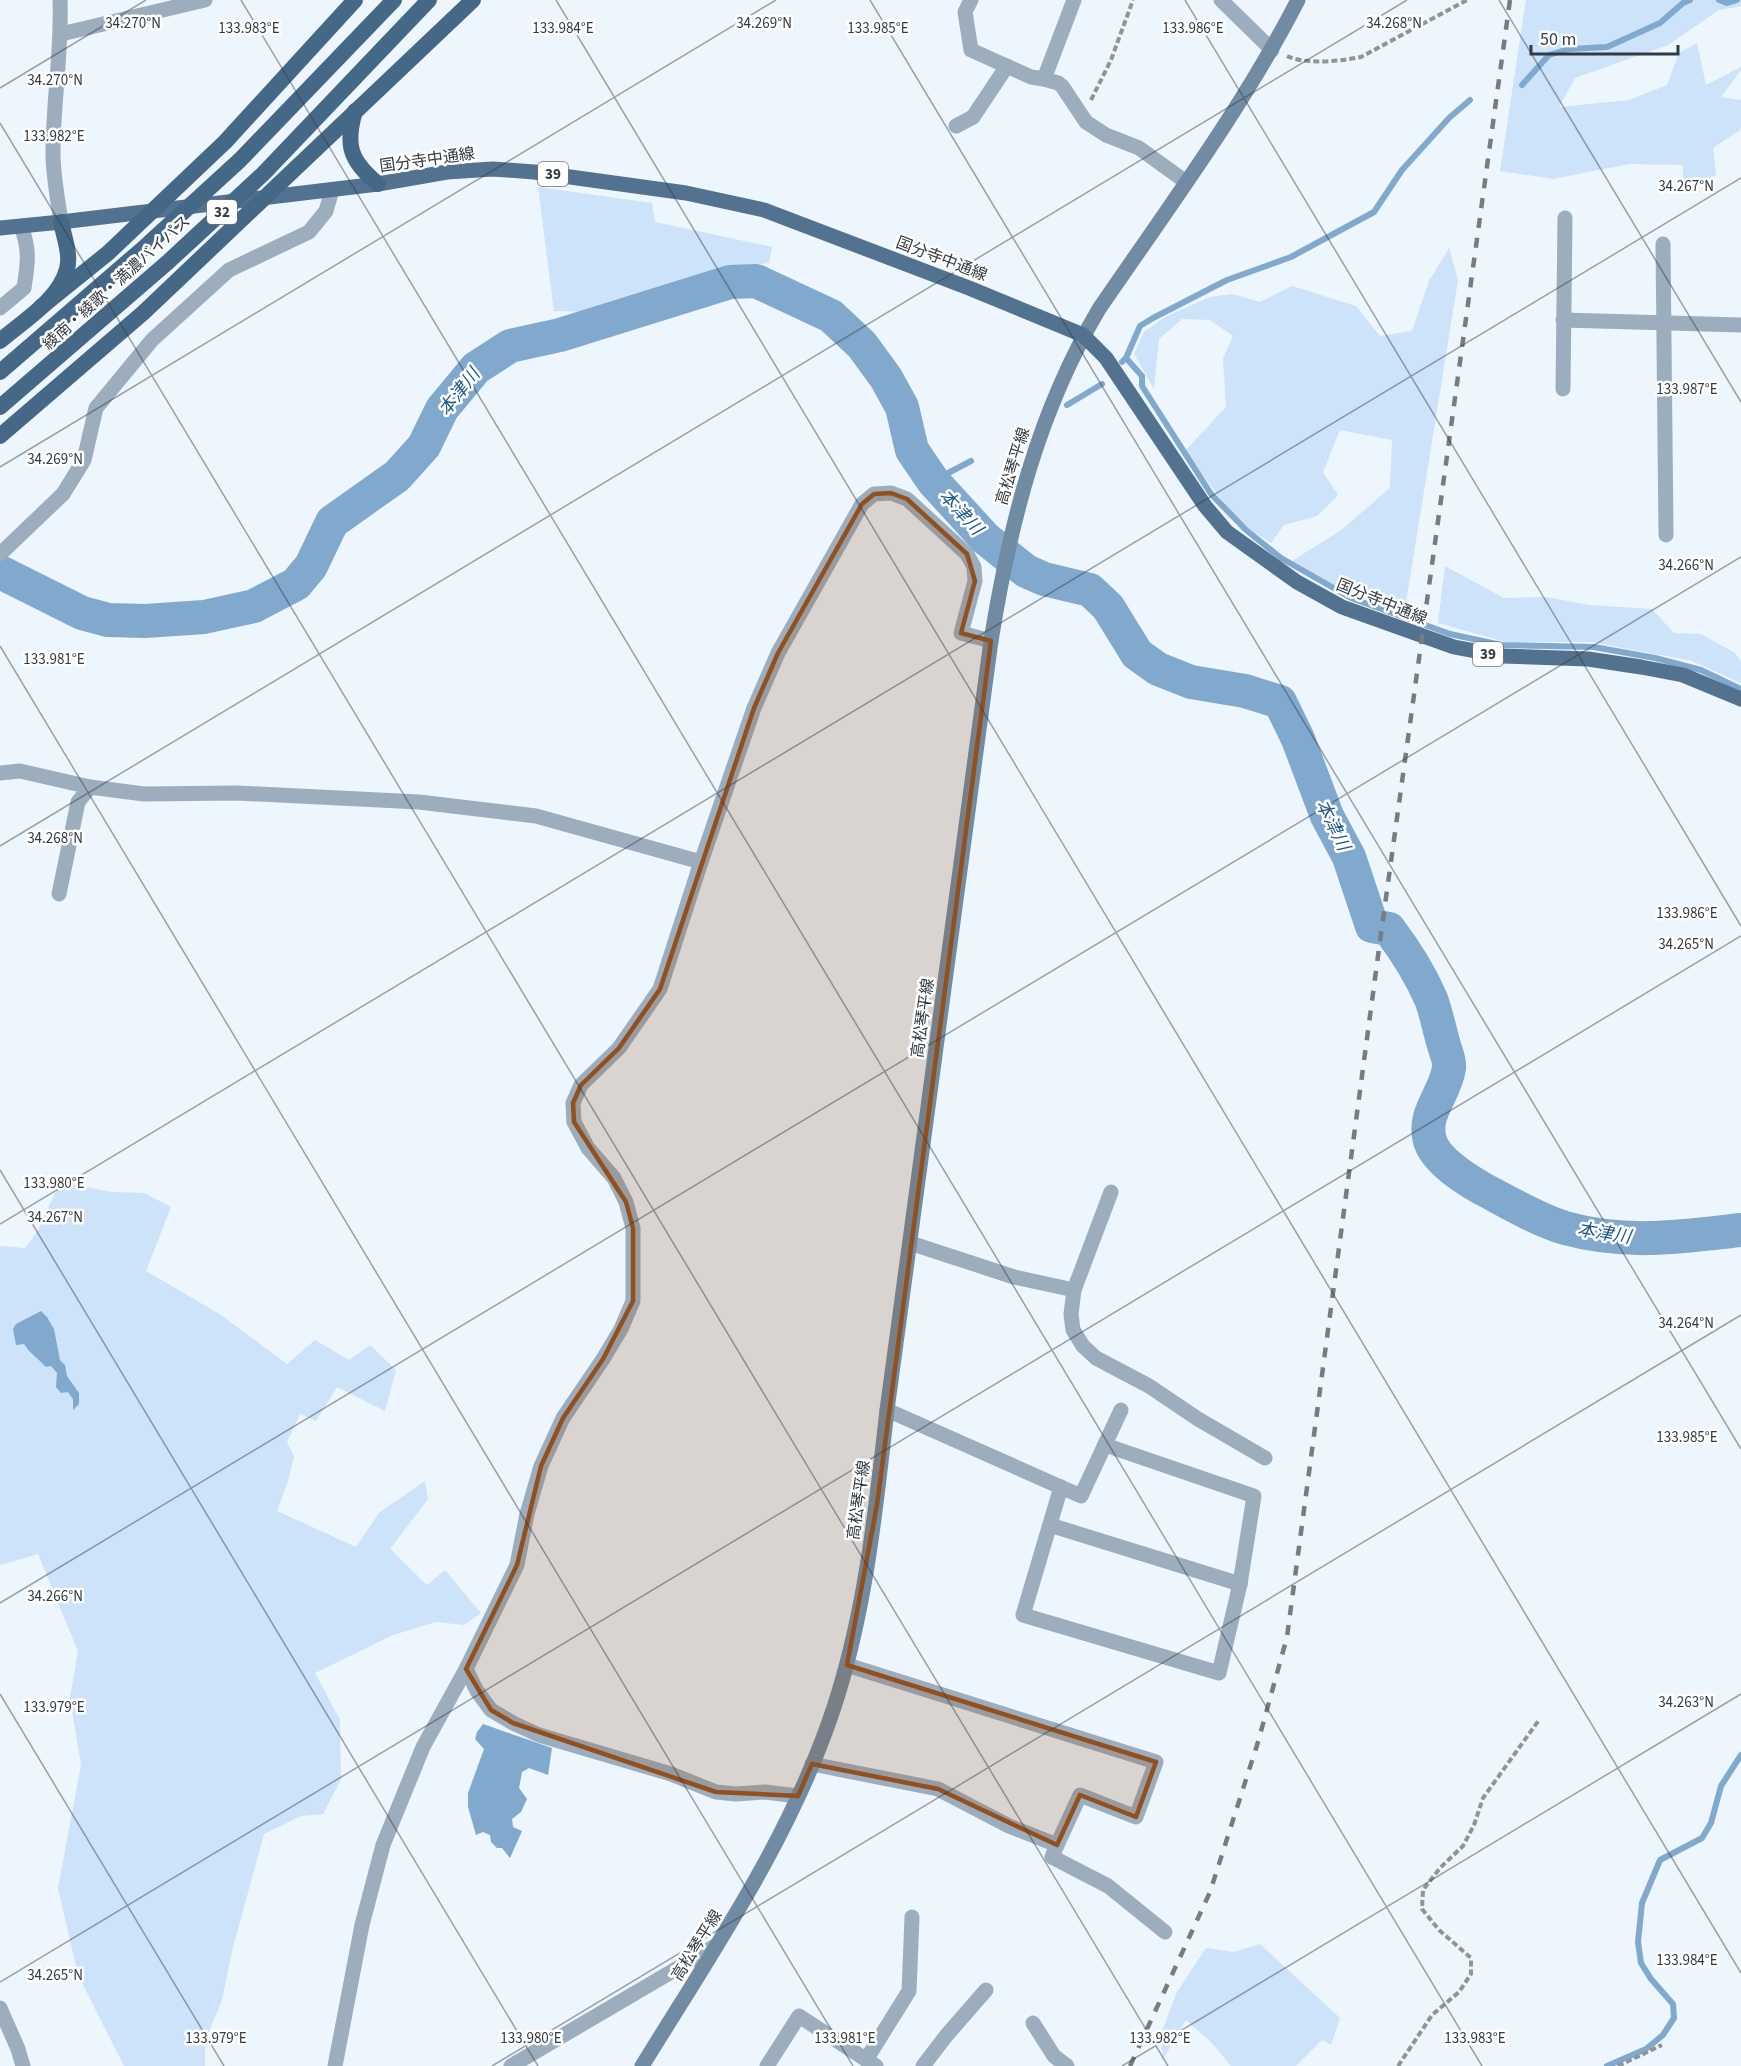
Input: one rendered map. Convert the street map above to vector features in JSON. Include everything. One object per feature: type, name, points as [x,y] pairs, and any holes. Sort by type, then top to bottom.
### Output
[{"type":"highway","points":[[0,341],[108,253],[154,211],[225,142],[355,0]]},
{"type":"highway","name":"綾南・綾歌・満濃バイパス","points":[[0,372],[146,246],[240,159],[394,0]]},
{"type":"highway","name":"綾南・綾歌・満濃バイパス","points":[[0,407],[168,262],[263,174],[429,0]]},
{"type":"highway","points":[[0,436],[143,313],[473,0]]},
{"type":"highway","points":[[355,110],[350,130],[353,153],[357,164],[378,184]]},
{"type":"highway","points":[[41,307],[57,291],[67,269],[68,259],[62,222]]},
{"type":"main road","name":"高松琴平線","points":[[642,2066],[753,1886],[812,1764],[836,1704],[847,1665],[877,1505],[887,1410],[991,640],[1011,531],[1035,449],[1050,407],[1083,335],[1272,50],[1298,0]]},
{"type":"main road","name":"国分寺中通線","points":[[0,228],[264,198],[378,184],[447,172],[493,168],[686,193],[764,210],[969,288],[1083,335],[1106,358],[1199,497],[1227,532],[1277,569],[1342,607],[1454,647],[1502,656],[1588,659],[1641,667],[1683,675],[1741,699]]},
{"type":"street","points":[[60,0],[62,34],[53,156],[62,222]]},
{"type":"street","points":[[62,34],[205,0]]},
{"type":"street","points":[[971,0],[965,12],[971,50],[1031,77],[1044,78],[1058,83],[1086,122],[1106,135],[1139,148],[1186,182]]},
{"type":"street","points":[[1044,78],[1074,0]]},
{"type":"street","points":[[1221,0],[1272,50]]},
{"type":"street","points":[[956,126],[973,117],[1007,66]]},
{"type":"street","points":[[3,546],[63,494],[84,460],[96,408],[152,340],[229,270],[309,231],[326,210],[332,189]]},
{"type":"street","points":[[1563,389],[1565,218]]},
{"type":"street","points":[[0,308],[24,288],[29,257],[27,240],[21,226]]},
{"type":"street","points":[[1663,244],[1666,535]]},
{"type":"street","points":[[1563,320],[1741,325]]},
{"type":"street","points":[[335,2066],[362,1925],[383,1845],[423,1747],[466,1669],[517,1566],[527,1514],[541,1466],[563,1418],[621,1329],[633,1300],[633,1228],[626,1202],[614,1178],[588,1148],[574,1122],[573,1103],[581,1085],[619,1048],[660,989],[700,862],[754,708],[778,653],[862,504],[874,494],[891,493],[907,499],[967,554],[974,567],[975,581],[961,633],[991,640]]},
{"type":"street","points":[[0,773],[20,771],[90,787],[144,794],[237,793],[419,801],[536,816],[700,862]]},
{"type":"street","points":[[59,894],[78,802],[90,787]]},
{"type":"street","points":[[1111,1192],[1074,1290],[1071,1314],[1073,1330],[1083,1346],[1096,1359],[1149,1386],[1198,1419],[1265,1458]]},
{"type":"street","points":[[910,1243],[1014,1277],[1074,1290]]},
{"type":"street","points":[[887,1410],[1081,1496],[1121,1410]]},
{"type":"street","points":[[1061,1487],[1023,1615],[1219,1673],[1240,1584],[1254,1496],[1105,1445]]},
{"type":"street","points":[[1050,1525],[1240,1584]]},
{"type":"street","points":[[847,1665],[1156,1762],[1136,1817],[1080,1794],[1052,1857],[1108,1886],[1166,1932]]},
{"type":"street","points":[[466,1669],[477,1691],[491,1710],[539,1735],[671,1774],[716,1792],[736,1794],[765,1792],[798,1796]]},
{"type":"street","points":[[812,1764],[938,1789],[1010,1826],[1057,1845]]},
{"type":"street","points":[[767,2066],[799,2016],[871,2063],[909,1991],[912,1917]]},
{"type":"street","points":[[511,2066],[717,1945]]},
{"type":"street","points":[[923,2066],[986,1990]]},
{"type":"street","points":[[0,2008],[23,2066]]},
{"type":"street","points":[[1033,2023],[1054,2056],[1067,2066]]},
{"type":"path","points":[[1080,115],[1095,95],[1132,0]]},
{"type":"path","points":[[1272,50],[1296,61],[1345,61],[1361,57],[1467,0]]},
{"type":"path","points":[[1398,2066],[1432,2015],[1459,1992],[1472,1974],[1471,1958],[1438,1930],[1422,1909],[1423,1890],[1440,1868],[1463,1846],[1474,1825],[1483,1798],[1539,1720]]},
{"type":"path","points":[[1618,2066],[1662,2045]]},
{"type":"highlighted area","points":[[891,493],[907,499],[967,554],[975,581],[961,633],[991,641],[877,1505],[847,1665],[1156,1762],[1136,1817],[1080,1795],[1057,1845],[938,1789],[812,1764],[798,1796],[716,1792],[513,1723],[491,1710],[466,1669],[517,1565],[541,1466],[563,1418],[603,1359],[633,1301],[633,1228],[626,1202],[574,1122],[573,1103],[581,1085],[619,1048],[660,989],[754,708],[778,653],[862,504],[874,494]]},
{"type":"shaded area","points":[[1526,0],[1741,0],[1741,6],[1719,10],[1668,45],[1575,78],[1559,107],[1629,100],[1667,85],[1679,53],[1697,43],[1706,85],[1741,67],[1721,97],[1741,100],[1741,127],[1740,130],[1713,148],[1716,175],[1683,189],[1683,165],[1629,164],[1553,179],[1500,171]]},
{"type":"shaded area","points":[[538,187],[652,203],[655,222],[772,247],[769,263],[721,269],[600,312],[554,311]]},
{"type":"shaded area","points":[[1449,248],[1458,280],[1404,615],[1326,585],[1287,564],[1340,531],[1390,488],[1392,440],[1340,430],[1323,472],[1338,495],[1317,516],[1284,525],[1271,543],[1237,521],[1185,451],[1226,407],[1223,359],[1233,336],[1210,320],[1182,319],[1159,339],[1154,389],[1134,354],[1144,332],[1165,317],[1210,297],[1232,294],[1260,302],[1292,286],[1356,306],[1380,336],[1412,331],[1429,281]]},
{"type":"shaded area","points":[[1445,566],[1504,598],[1546,597],[1589,605],[1652,609],[1674,633],[1701,634],[1735,653],[1741,662],[1741,683],[1692,661],[1592,642],[1506,642],[1438,623]]},
{"type":"shaded area","points":[[60,1182],[111,1192],[144,1193],[171,1207],[146,1271],[221,1315],[287,1364],[315,1340],[349,1360],[370,1345],[396,1370],[385,1411],[337,1387],[316,1421],[300,1414],[287,1442],[294,1456],[277,1511],[356,1547],[379,1513],[425,1481],[428,1499],[390,1549],[427,1585],[445,1570],[481,1613],[464,1625],[436,1622],[393,1635],[315,1673],[340,1720],[341,1779],[323,1814],[301,1816],[264,1834],[232,1951],[222,2000],[205,2041],[205,2066],[124,2066],[78,1975],[58,1888],[81,1765],[70,1698],[78,1651],[38,1554],[0,1565],[0,1246],[25,1248],[38,1230]]},
{"type":"shaded area","points":[[1260,1944],[1340,2018],[1331,2045],[1322,2040],[1296,2066],[1231,2066],[1212,2043],[1186,2020],[1163,2059],[1161,2034],[1177,1992],[1206,1948],[1234,1952]]},
{"type":"water","points":[[41,1311],[54,1329],[60,1360],[65,1365],[67,1376],[79,1393],[79,1404],[73,1410],[73,1399],[68,1392],[61,1393],[56,1387],[57,1373],[51,1366],[46,1367],[24,1344],[16,1345],[13,1329],[16,1324]]},
{"type":"water","points":[[483,1724],[552,1748],[548,1775],[529,1768],[522,1772],[519,1788],[527,1799],[521,1812],[512,1819],[513,1827],[522,1831],[510,1858],[502,1848],[497,1848],[491,1842],[490,1835],[483,1832],[476,1835],[468,1807],[468,1793],[484,1749],[475,1739]]},
{"type":"waterway","points":[[1522,85],[1549,55],[1569,49],[1607,47],[1660,23],[1683,3],[1690,0]]},
{"type":"waterway","points":[[1719,0],[1727,3],[1737,0]]},
{"type":"waterway","points":[[1122,362],[1140,326],[1153,318],[1227,280],[1291,257],[1374,212],[1402,170],[1449,118],[1470,100]]},
{"type":"waterway","name":"本津川","points":[[0,572],[82,613],[108,620],[145,621],[204,617],[254,606],[296,584],[311,566],[332,522],[397,476],[424,446],[442,409],[476,368],[510,346],[560,335],[730,282],[756,281],[831,316],[862,345],[886,378],[902,407],[912,450],[933,481],[985,538],[1026,571],[1044,579],[1090,590],[1108,607],[1137,654],[1158,669],[1191,682],[1245,691],[1280,702],[1298,739],[1327,816],[1349,857],[1372,926],[1389,929],[1412,963],[1431,999],[1449,1068],[1447,1078],[1431,1113],[1428,1131],[1433,1148],[1445,1163],[1476,1185],[1523,1210],[1565,1228],[1631,1238],[1741,1230]]},
{"type":"waterway","points":[[1126,358],[1142,376],[1142,386],[1211,494],[1246,530],[1281,558],[1351,598],[1450,634],[1501,645],[1594,647],[1655,658],[1701,670],[1741,689]]},
{"type":"waterway","points":[[1067,405],[1102,384]]},
{"type":"waterway","points":[[933,481],[971,461]]},
{"type":"waterway","points":[[1607,2066],[1646,2049],[1663,2035],[1674,2018],[1673,2004],[1651,1979],[1641,1963],[1638,1942],[1642,1903],[1660,1860],[1702,1838],[1711,1823],[1721,1786],[1741,1755]]},
{"type":"railway","points":[[1130,2066],[1210,1892],[1258,1742],[1287,1637],[1510,0]]}]
